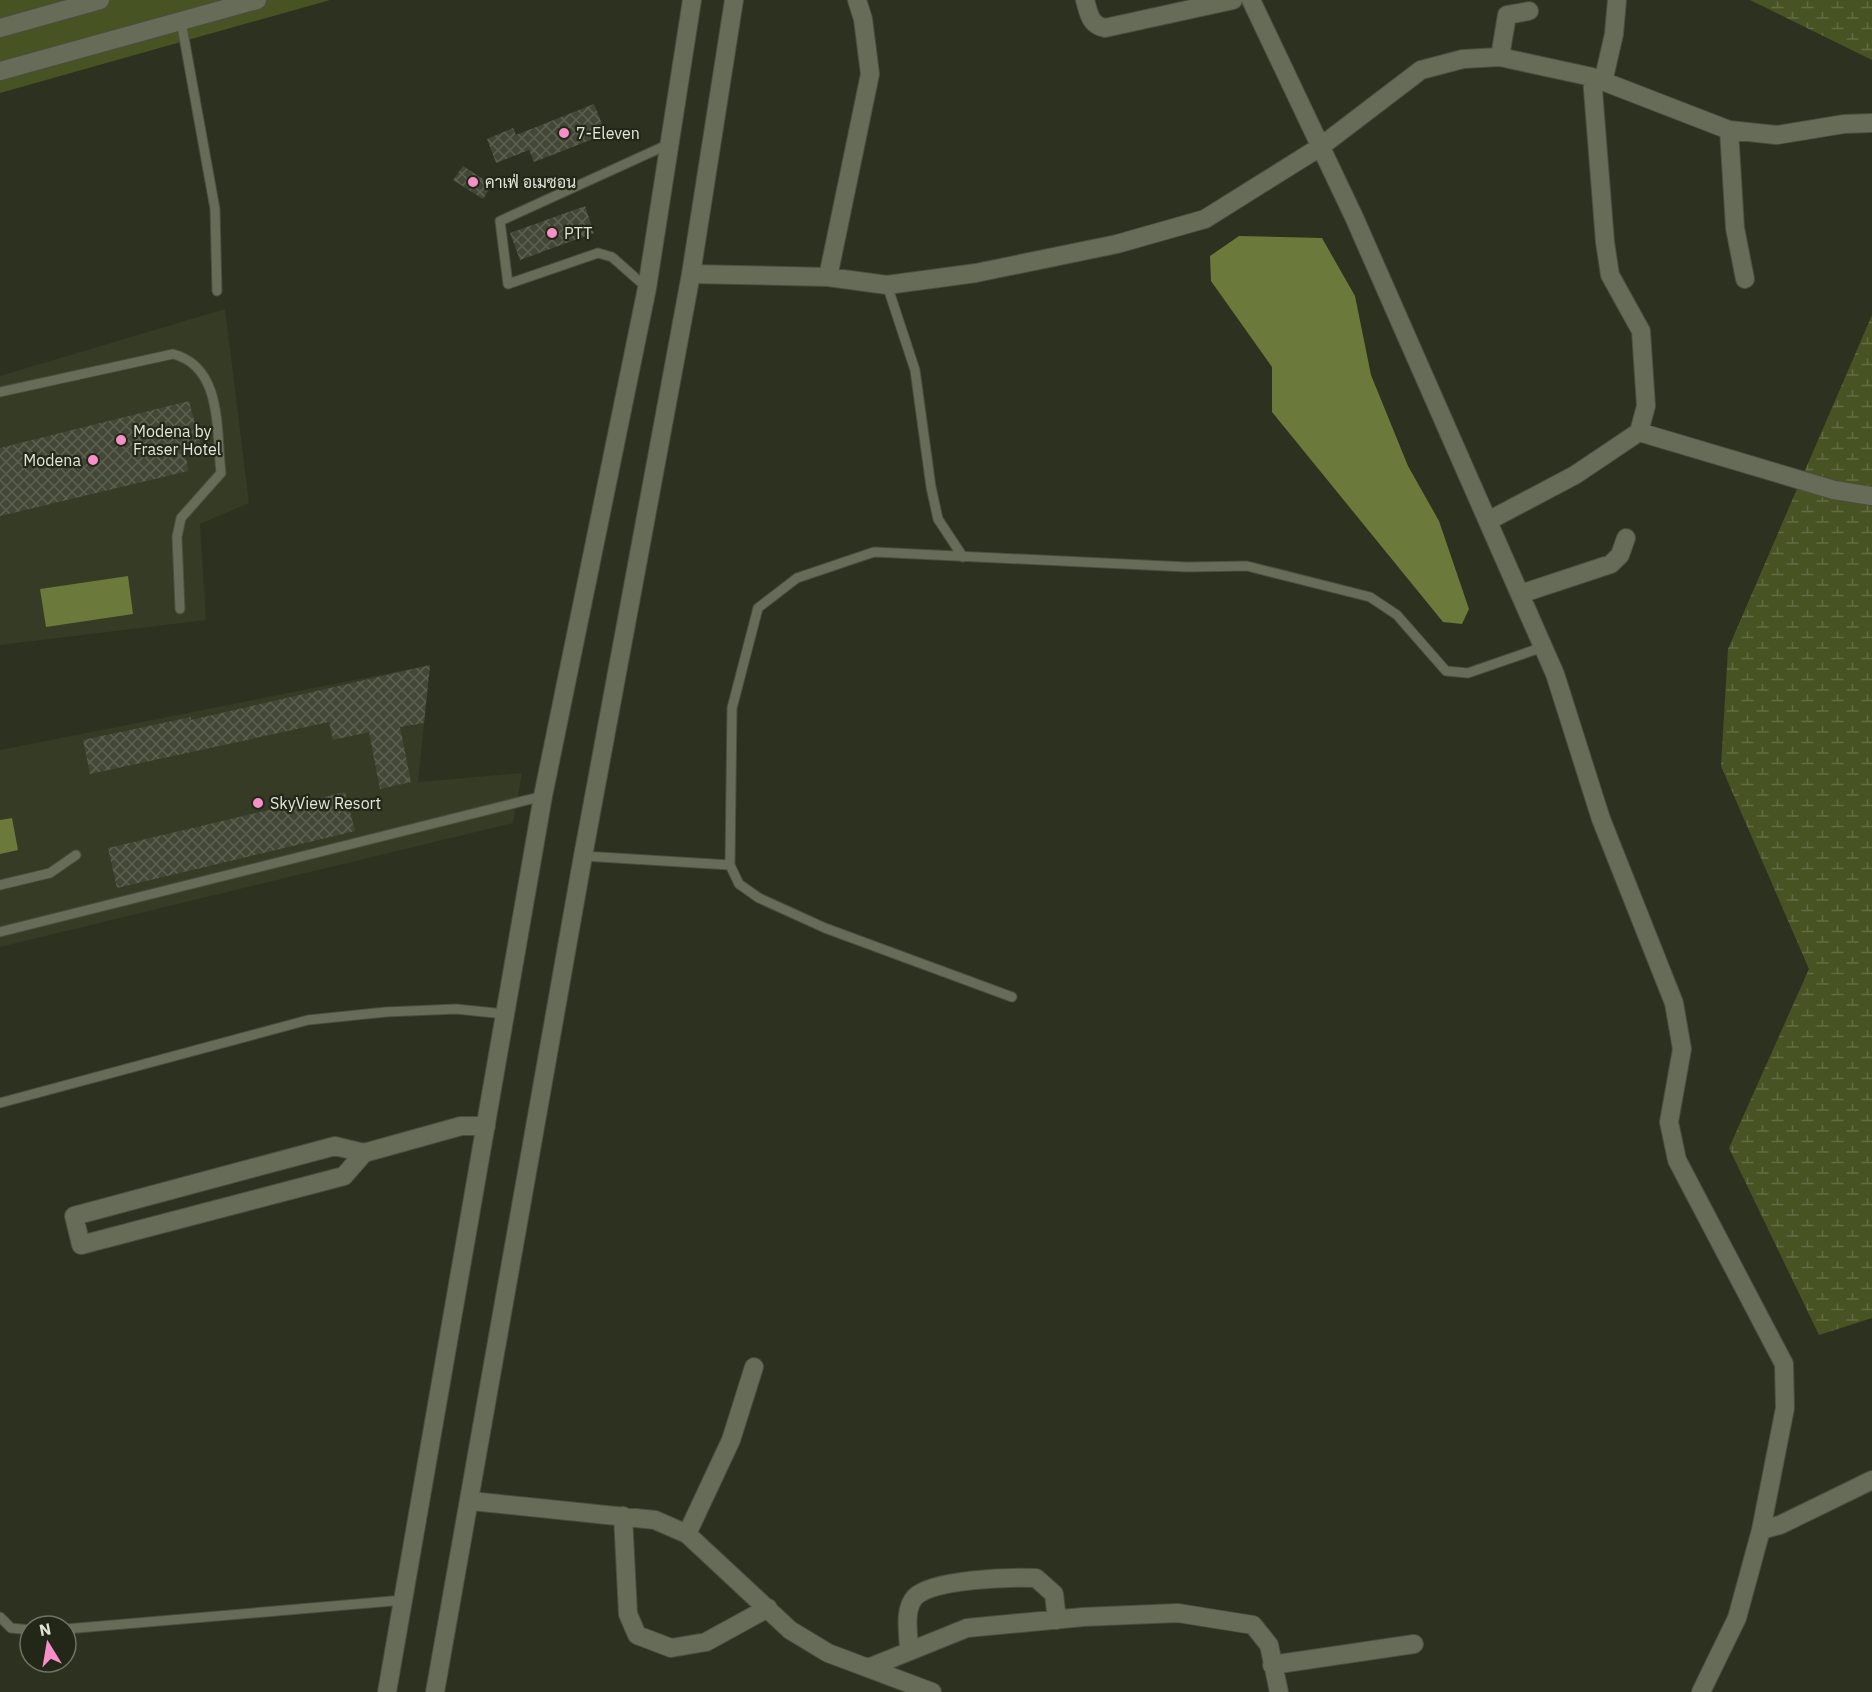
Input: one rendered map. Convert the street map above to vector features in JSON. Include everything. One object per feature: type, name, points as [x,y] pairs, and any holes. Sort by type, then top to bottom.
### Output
[{"type":"street","points":[[0,28],[100,0]]},
{"type":"street","points":[[0,71],[256,0]]},
{"type":"street","points":[[387,1692],[543,796],[647,288],[692,0]]},
{"type":"street","points":[[435,1692],[471,1501],[583,856],[691,274],[734,0]]},
{"type":"street","points":[[828,276],[870,74],[863,19],[857,0]]},
{"type":"street","points":[[1085,0],[1092,22],[1097,27],[1105,28],[1233,0]]},
{"type":"street","points":[[1251,0],[1354,216],[1488,521],[1520,594],[1536,650],[1555,674],[1601,819],[1674,1004],[1682,1049],[1670,1122],[1677,1160],[1784,1364],[1785,1408],[1761,1530],[1737,1618],[1701,1692]]},
{"type":"street","points":[[1488,521],[1575,475],[1639,432],[1646,406],[1641,331],[1610,275],[1605,242],[1598,79],[1614,34],[1617,0]]},
{"type":"street","points":[[1500,57],[1507,15],[1529,11]]},
{"type":"street","points":[[691,274],[828,276],[886,285],[976,273],[1117,244],[1205,219],[1320,147],[1421,70],[1463,59],[1500,57],[1598,79],[1729,130],[1777,135],[1844,124],[1872,123]]},
{"type":"street","points":[[1729,130],[1735,228],[1745,279]]},
{"type":"street","points":[[1639,432],[1834,490],[1872,496]]},
{"type":"street","points":[[1520,594],[1611,564],[1620,555],[1626,537]]},
{"type":"street","points":[[364,1153],[344,1176],[81,1245],[74,1216],[335,1146],[364,1153],[461,1126],[486,1126]]},
{"type":"street","points":[[687,1534],[731,1440],[753,1367]]},
{"type":"street","points":[[1761,1530],[1780,1525],[1872,1480]]},
{"type":"street","points":[[471,1501],[655,1520],[687,1534],[790,1630],[828,1653],[932,1692]]},
{"type":"street","points":[[623,1516],[628,1614],[637,1635],[671,1648],[706,1641],[768,1608]]},
{"type":"street","points":[[909,1651],[908,1612],[915,1598],[932,1587],[1016,1577],[1036,1578],[1054,1594],[1057,1620]]},
{"type":"street","points":[[868,1668],[967,1628],[1178,1613],[1253,1625],[1269,1646],[1279,1692]]},
{"type":"street","points":[[1272,1665],[1414,1644]]},
{"type":"lane","points":[[182,21],[215,209],[217,291]]},
{"type":"lane","points":[[647,288],[612,257],[598,253],[508,284],[500,221],[671,143]]},
{"type":"lane","points":[[886,285],[915,370],[931,487],[938,519],[963,556]]},
{"type":"lane","points":[[0,392],[173,354],[195,363],[204,373],[213,398],[221,473],[181,518],[177,537],[180,609]]},
{"type":"lane","points":[[1012,997],[825,928],[768,902],[740,884],[730,866],[732,708],[759,608],[797,578],[874,552],[1187,567],[1248,566],[1370,597],[1397,615],[1446,671],[1459,674],[1536,650]]},
{"type":"lane","points":[[0,932],[543,796]]},
{"type":"lane","points":[[0,885],[51,873],[76,855]]},
{"type":"lane","points":[[583,856],[730,866]]},
{"type":"lane","points":[[0,1103],[308,1020],[386,1012],[456,1009],[505,1014]]},
{"type":"lane","points":[[78,1628],[404,1600]]},
{"type":"lane","points":[[0,1617],[11,1628],[18,1629]]},
{"type":"shaded area","points":[[1239,236],[1322,238],[1355,296],[1371,375],[1408,466],[1439,521],[1469,609],[1462,624],[1443,622],[1272,412],[1272,367],[1211,281],[1210,256]]},
{"type":"shaded area","name":"Modena by Fraser Hotel","points":[[225,309],[249,503],[200,524],[206,620],[0,645],[0,376]]},
{"type":"shaded area","points":[[128,576],[133,614],[46,627],[40,589]]},
{"type":"shaded area","name":"SkyView Resort","points":[[430,665],[418,782],[522,773],[513,823],[0,947],[0,750]]},
{"type":"shaded area","points":[[12,818],[18,850],[0,854],[0,820]]},
{"type":"green space","points":[[0,0],[330,0],[0,93]]},
{"type":"green space","points":[[1750,0],[1872,0],[1872,60]]},
{"type":"green space","points":[[1872,315],[1872,1318],[1819,1335],[1729,1148],[1809,969],[1721,766],[1728,649]]},
{"type":"building","name":"7-Eleven","points":[[594,104],[606,134],[534,162],[529,150],[496,163],[487,139],[513,128],[516,135]]},
{"type":"building","name":"คาเฟ่ อเมซอน","points":[[463,166],[492,185],[483,199],[453,180]]},
{"type":"building","name":"PTT","points":[[585,206],[594,233],[520,260],[510,233]]},
{"type":"building","name":"Modena","points":[[189,401],[201,446],[185,448],[188,471],[0,516],[0,448]]},
{"type":"building","points":[[430,665],[424,723],[400,727],[411,782],[380,789],[369,732],[333,740],[329,722],[90,774],[83,740],[191,717],[191,720]]},
{"type":"building","points":[[345,792],[355,831],[117,888],[108,848]]},
{"type":"place","name":"7-Eleven","points":[[564,133]]},
{"type":"place","name":"คาเฟ่ อเมซอน","points":[[473,182]]},
{"type":"place","name":"PTT","points":[[552,233]]},
{"type":"place","name":"Modena by Fraser Hotel","points":[[121,440]]},
{"type":"place","name":"Modena","points":[[93,460]]},
{"type":"place","name":"SkyView Resort","points":[[258,803]]}]
